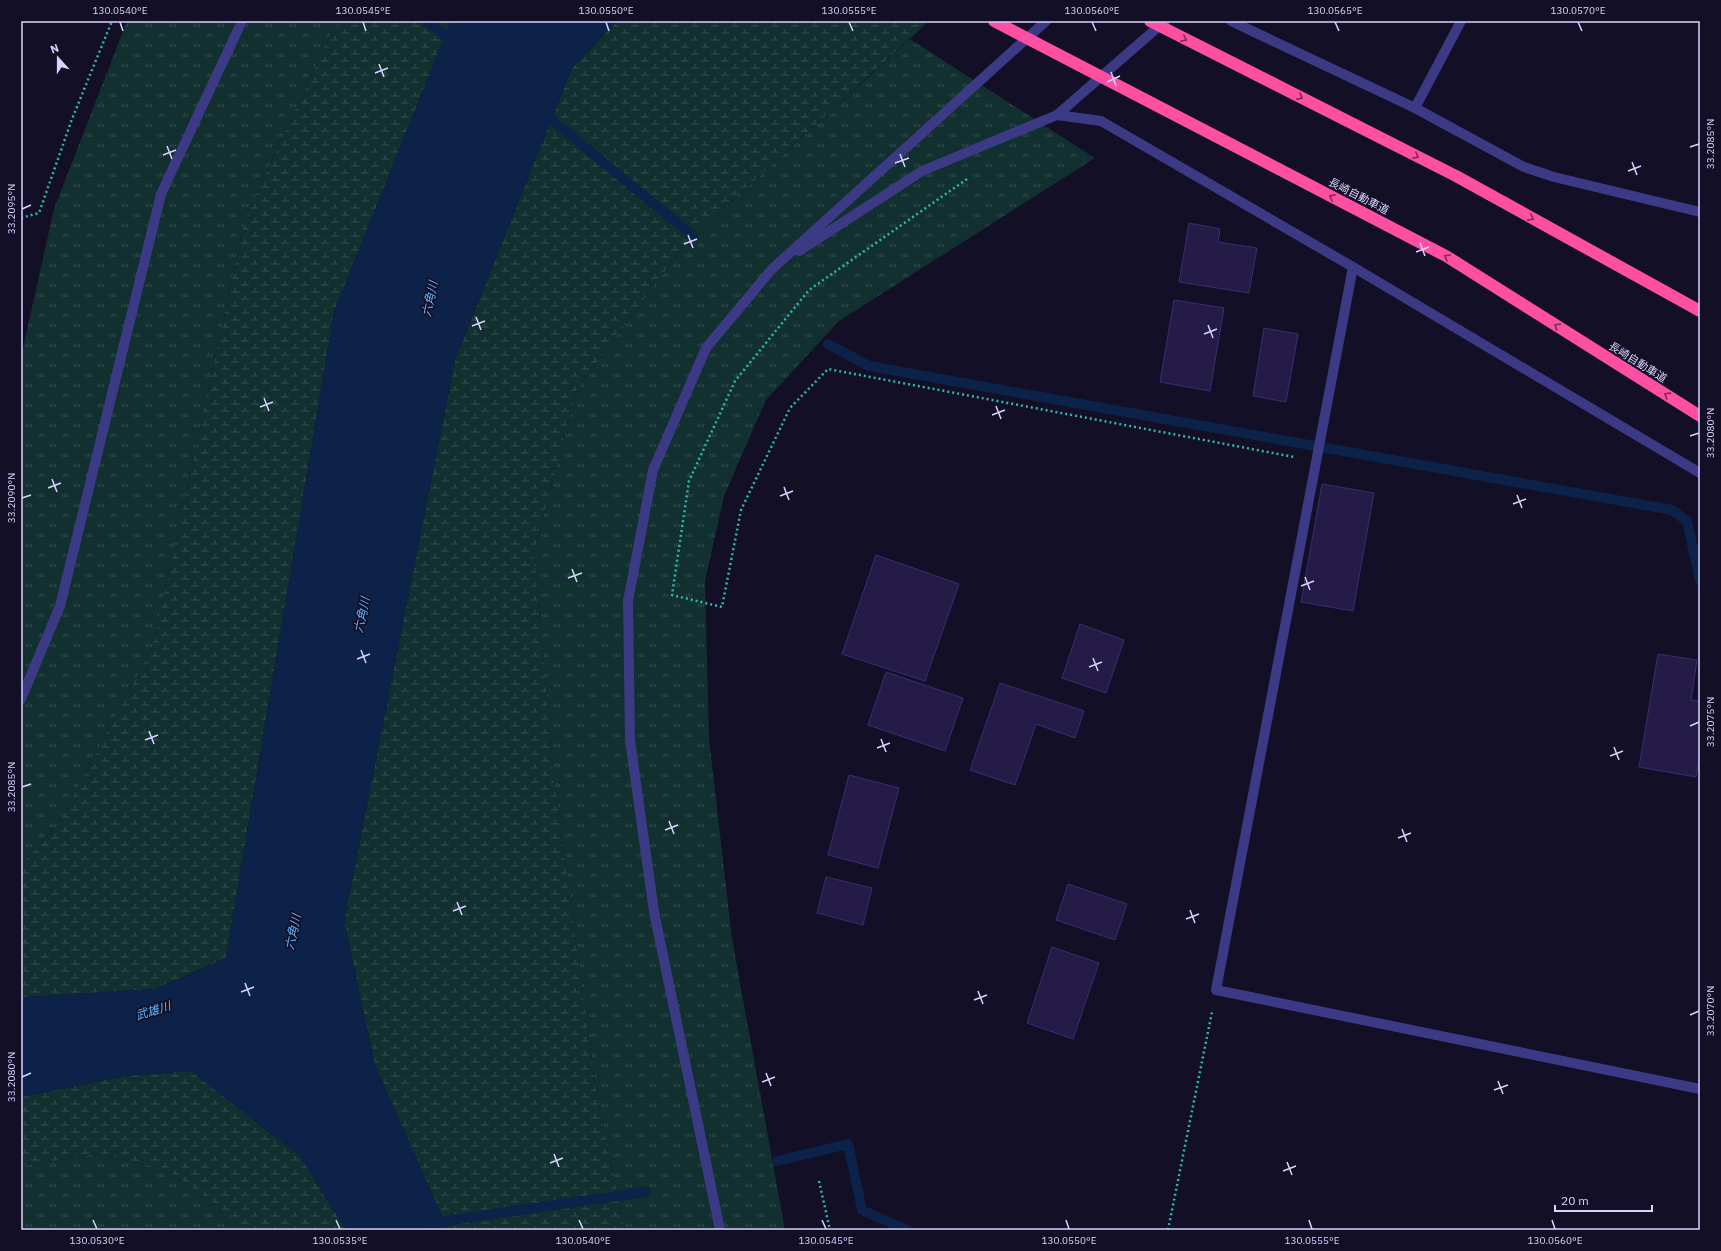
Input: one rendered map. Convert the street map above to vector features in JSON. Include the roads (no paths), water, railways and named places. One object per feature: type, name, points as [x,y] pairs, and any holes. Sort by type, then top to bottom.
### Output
[{"type":"highway","name":"長崎自動車道","points":[[994,21],[1446,256],[1700,416]]},
{"type":"highway","points":[[1150,21],[1456,176],[1700,311]]},
{"type":"street","points":[[21,699],[60,606],[161,194],[242,21]]},
{"type":"street","points":[[720,1230],[654,912],[630,740],[628,601],[653,470],[706,348],[772,269],[1046,21]]},
{"type":"street","points":[[772,269],[922,171],[1057,115],[1165,21]]},
{"type":"street","points":[[1231,21],[1415,108],[1524,167],[1554,177],[1700,212]]},
{"type":"street","points":[[1415,108],[1461,21]]},
{"type":"street","points":[[1057,115],[1101,120],[1353,266],[1700,474]]},
{"type":"street","points":[[1353,266],[1216,990],[1700,1089]]},
{"type":"water","points":[[451,21],[617,21],[572,68],[455,360],[344,921],[375,1065],[448,1230],[346,1230],[300,1156],[191,1071],[124,1076],[21,1097],[21,1000],[25,997],[155,989],[226,958],[334,312]]},
{"type":"waterway","points":[[426,21],[455,43]]},
{"type":"waterway","points":[[541,111],[693,236]]},
{"type":"waterway","points":[[828,344],[869,366],[1672,510],[1687,521],[1700,581]]},
{"type":"waterway","points":[[777,1161],[848,1144],[862,1210],[907,1230]]},
{"type":"waterway","points":[[431,1223],[645,1192]]},
{"type":"water label","name":"六角川","points":[[430,299]]},
{"type":"water label","name":"六角川","points":[[362,615]]},
{"type":"water label","name":"六角川","points":[[293,932]]},
{"type":"water label","name":"武雄川","points":[[153,1011]]}]
